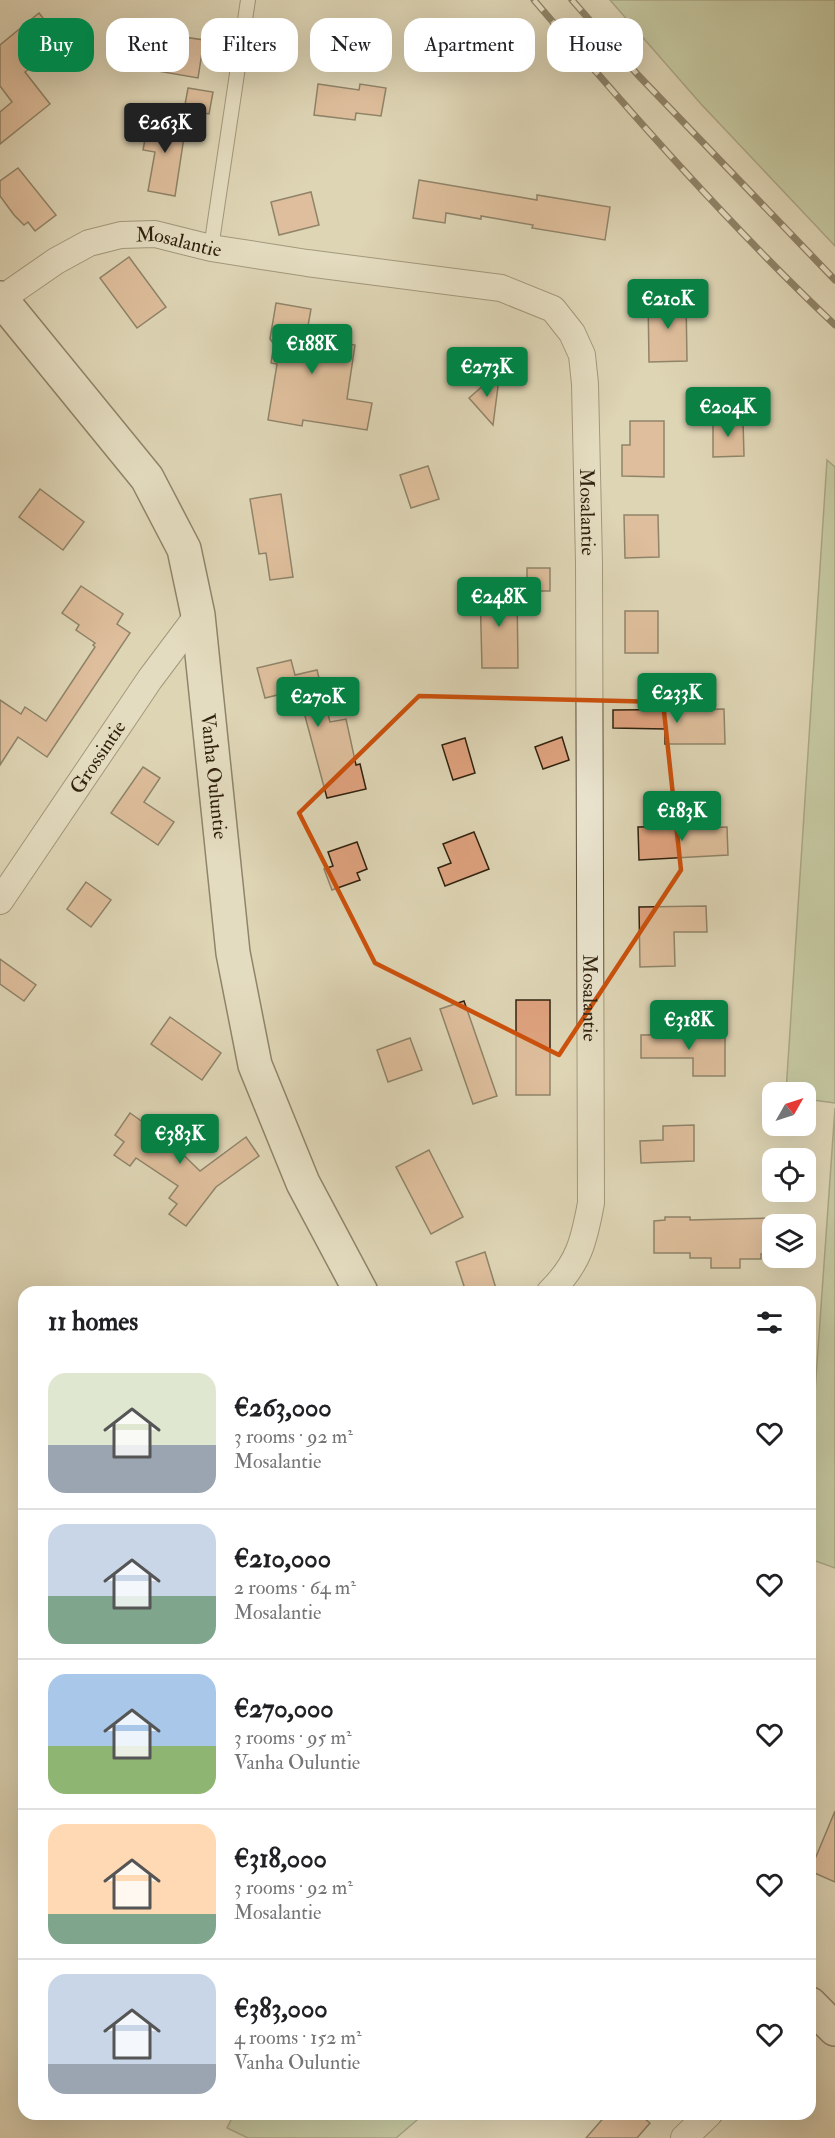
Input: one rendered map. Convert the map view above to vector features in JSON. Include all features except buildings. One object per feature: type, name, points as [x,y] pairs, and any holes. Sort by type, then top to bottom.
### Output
[{"type":"street","name":"Mosalantie","points":[[0,298],[56,261],[89,243],[121,235],[156,234],[211,248],[501,288],[553,309],[572,333],[582,354],[585,384],[589,563],[591,1203],[584,1243],[572,1267],[555,1286]]},
{"type":"street","name":"Vanha Ouluntie","points":[[0,298],[147,478],[184,549],[198,615],[233,953],[255,1065],[303,1183],[358,1286]]},
{"type":"street","name":"Grossintie","points":[[0,901],[150,679],[198,615]]},
{"type":"street","points":[[816,2010],[835,2029]]},
{"type":"street","points":[[684,2138],[702,2120]]},
{"type":"lane","points":[[211,248],[248,0]]},
{"type":"highlighted area","points":[[419,696],[663,702],[681,870],[559,1055],[375,963],[299,813]]},
{"type":"green space","points":[[610,0],[835,0],[835,246],[701,104],[643,38],[643,18],[626,18]]},
{"type":"green space","points":[[827,460],[835,467],[835,1103],[816,1100],[816,1082],[787,1082]]},
{"type":"green space","points":[[835,1108],[835,1568],[816,1561],[816,1378]]},
{"type":"green space","points":[[231,2120],[417,2120],[396,2138],[248,2138],[227,2128]]},
{"type":"railway","points":[[534,0],[718,207],[835,325]]},
{"type":"railway","points":[[572,0],[637,74],[835,280]]}]
